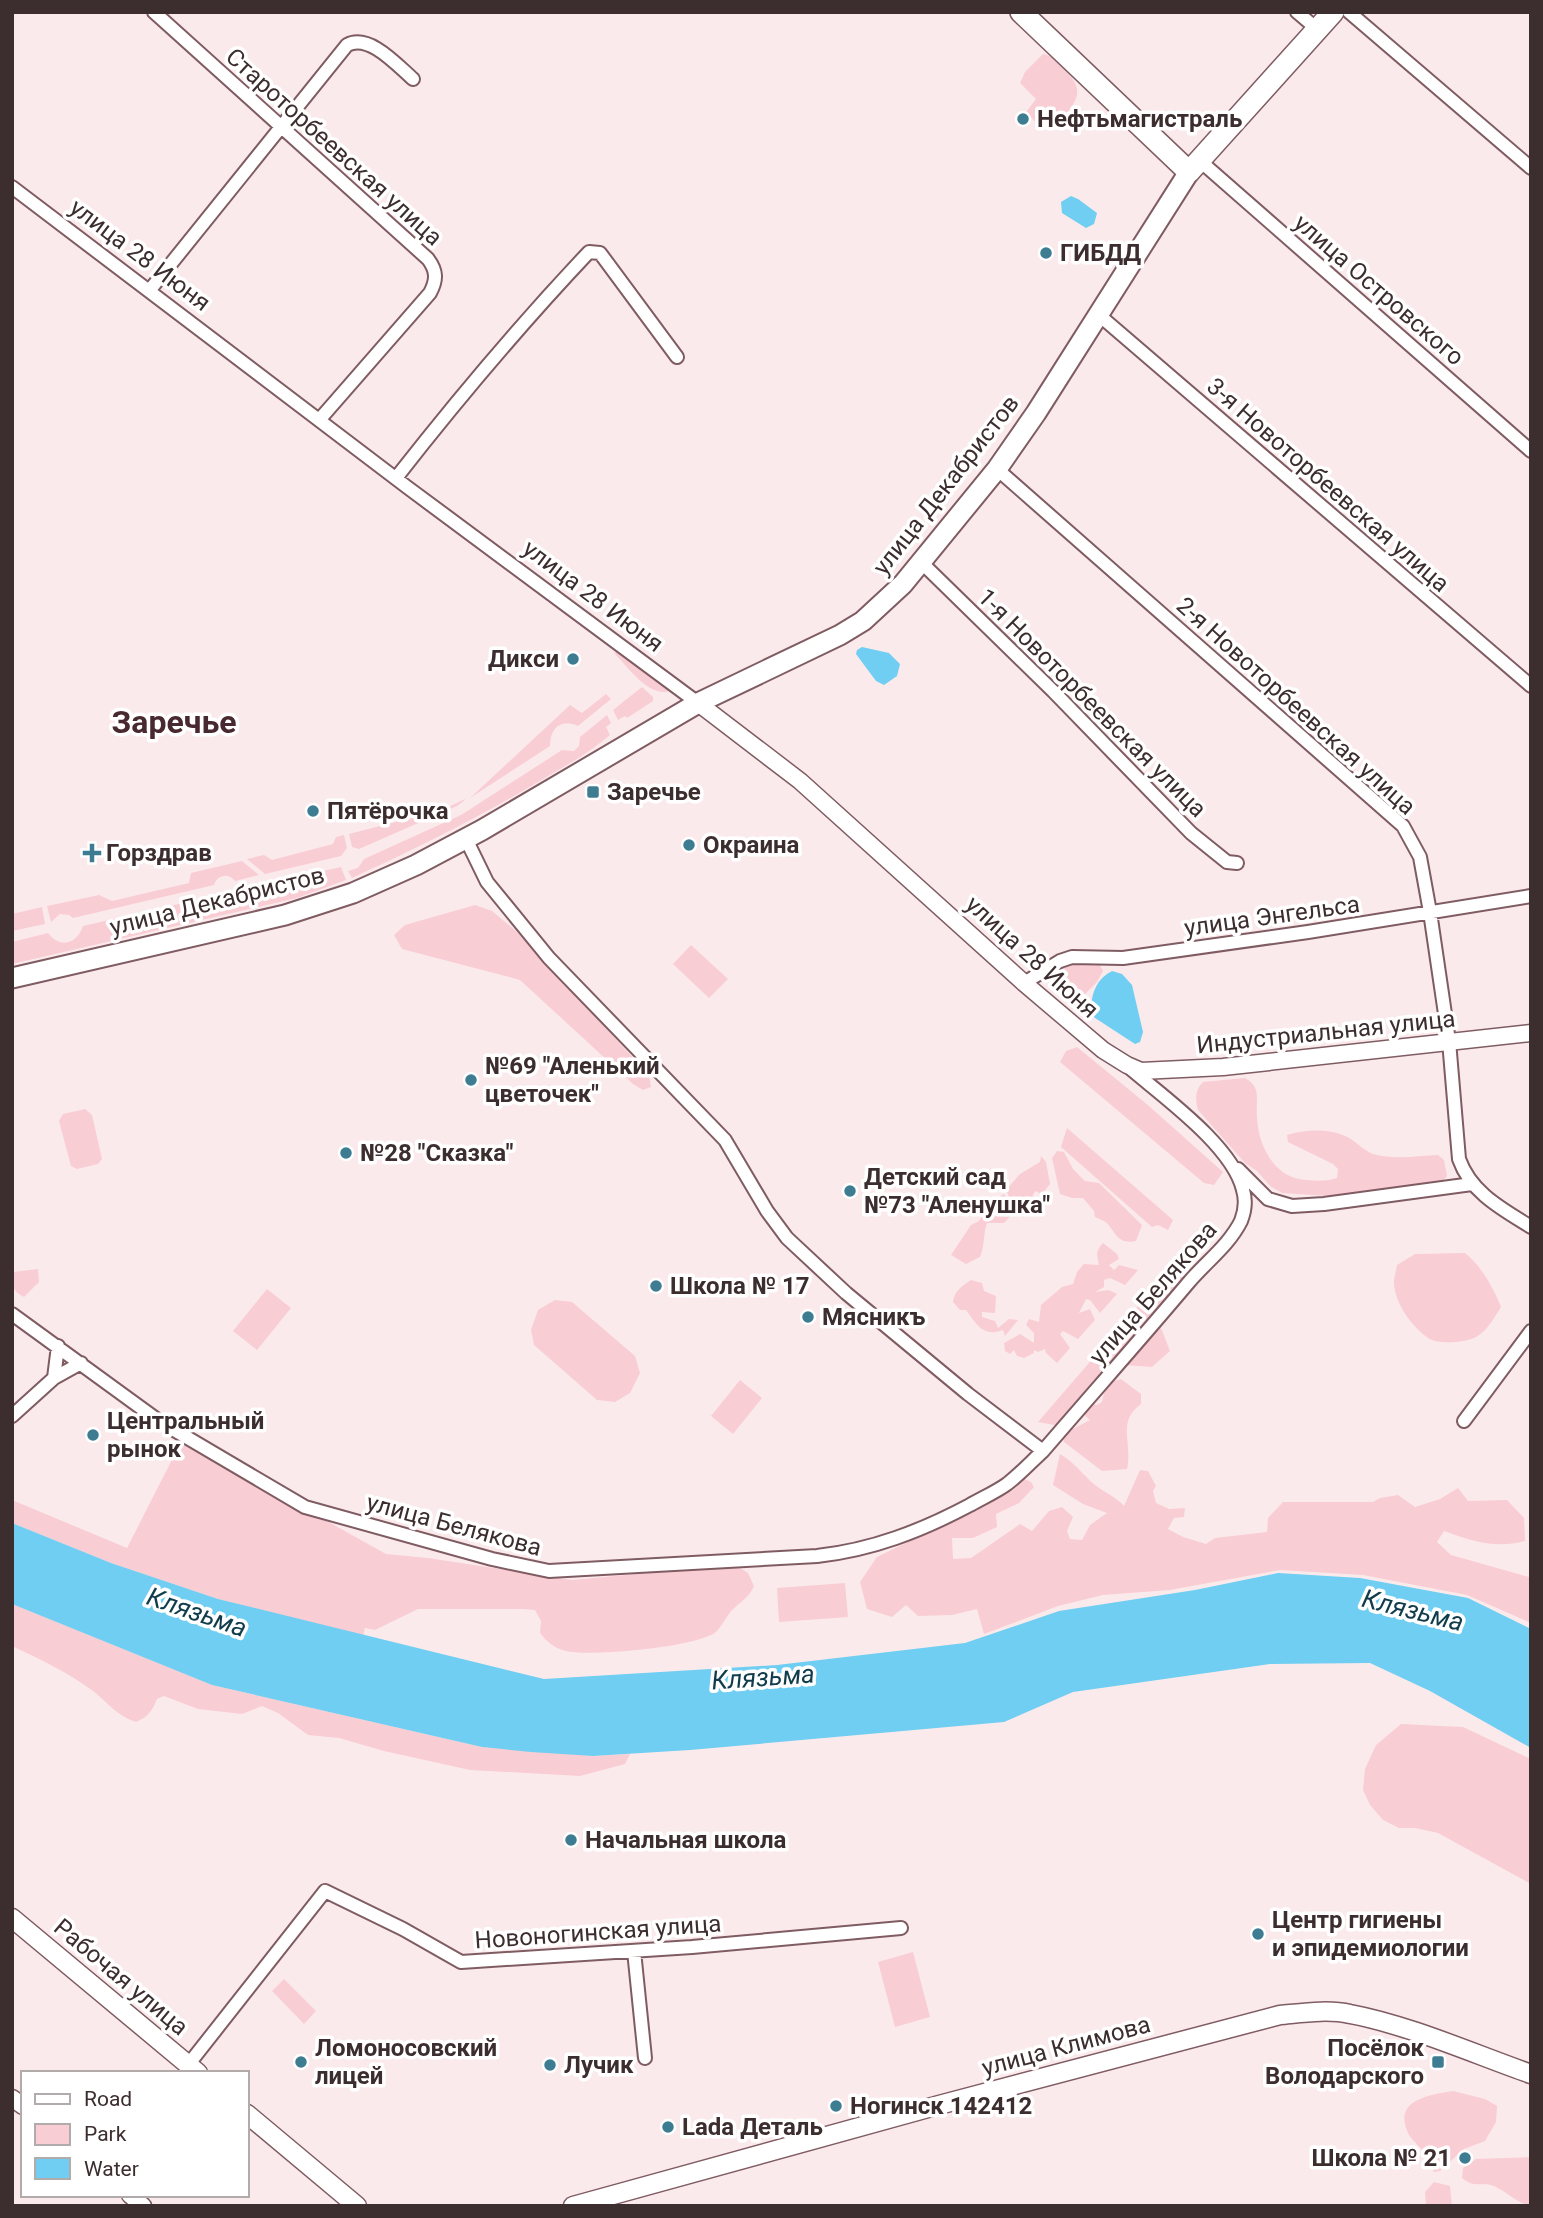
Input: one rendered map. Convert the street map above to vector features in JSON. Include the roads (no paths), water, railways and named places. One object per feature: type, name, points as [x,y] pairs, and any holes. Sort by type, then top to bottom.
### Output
[{"type":"highway","points":[[1021,12],[1194,166]]},
{"type":"highway","name":"улица Декабристов","points":[[1194,166],[1333,12]]},
{"type":"main road","name":"улица Декабристов","points":[[12,978],[302,911],[353,893],[466,839],[698,703],[840,635],[879,608],[922,563],[997,469],[1194,166]]},
{"type":"main road","name":"Рабочая улица","points":[[12,1918],[193,2069]]},
{"type":"main road","name":"улица Климова","points":[[573,2206],[1280,2015],[1310,2012],[1348,2013],[1531,2074]]},
{"type":"main road","points":[[248,2115],[357,2206]]},
{"type":"street","name":"Староторбеевская улица","points":[[154,12],[434,267],[436,278],[430,293],[320,419]]},
{"type":"street","points":[[1297,12],[1317,29]]},
{"type":"street","points":[[1349,12],[1531,168]]},
{"type":"street","points":[[149,291],[347,45],[354,41],[365,42],[413,79]]},
{"type":"street","name":"улица Островского","points":[[1194,166],[1531,452]]},
{"type":"street","name":"улица 28 Июня","points":[[12,187],[800,781],[1024,983],[1103,1050],[1127,1065]]},
{"type":"street","points":[[396,478],[453,404],[589,252],[600,253],[677,358]]},
{"type":"street","name":"3-я Новоторбеевская улица","points":[[1099,315],[1531,686]]},
{"type":"street","name":"2-я Новоторбеевская улица","points":[[997,469],[1403,826],[1420,857],[1449,1041],[1459,1159],[1464,1174],[1472,1184]]},
{"type":"street","name":"1-я Новоторбеевская улица","points":[[922,563],[1053,691],[1191,833],[1227,862],[1237,863]]},
{"type":"street","points":[[466,839],[487,882],[524,929],[714,1128],[733,1152],[776,1224],[846,1293],[951,1380],[1043,1451]]},
{"type":"street","name":"улица Энгельса","points":[[1024,983],[1060,961],[1072,957],[1123,958],[1531,896]]},
{"type":"street","name":"Индустриальная улица","points":[[1127,1065],[1141,1071],[1184,1070],[1531,1033]]},
{"type":"street","name":"улица Белякова","points":[[12,1314],[159,1422],[306,1507],[492,1559],[549,1571],[817,1556],[867,1547],[906,1535],[1006,1485],[1043,1451],[1223,1247],[1236,1228],[1244,1212],[1245,1200],[1241,1181],[1230,1162],[1176,1106],[1127,1065]]},
{"type":"street","points":[[1230,1162],[1268,1199],[1292,1206],[1472,1184],[1484,1196],[1531,1227]]},
{"type":"street","points":[[1464,1420],[1529,1338]]},
{"type":"street","points":[[54,1378],[58,1346]]},
{"type":"street","points":[[12,1416],[54,1378],[81,1363]]},
{"type":"street","name":"Новоногинская улица","points":[[193,2069],[325,1891],[403,1928],[461,1962],[634,1951],[901,1928]]},
{"type":"street","points":[[634,1951],[645,2057]]},
{"type":"water","points":[[1071,196],[1097,213],[1094,224],[1086,228],[1062,213],[1061,202]]},
{"type":"water","points":[[862,647],[889,653],[900,664],[897,676],[884,685],[876,681],[856,654]]},
{"type":"water","points":[[1112,971],[1122,974],[1132,985],[1143,1032],[1140,1042],[1135,1044],[1092,1016],[1094,990],[1101,979]]},
{"type":"water","name":"Клязьма","points":[[12,1523],[111,1563],[218,1599],[544,1679],[777,1665],[965,1643],[1059,1611],[1195,1590],[1278,1573],[1360,1578],[1468,1598],[1531,1629],[1531,1748],[1430,1691],[1370,1663],[1270,1664],[1073,1692],[1004,1722],[593,1756],[482,1747],[212,1685],[12,1604]]},
{"type":"place","name":"Нефтьмагистраль","points":[[1023,119]]},
{"type":"place","name":"ГИБДД","points":[[1046,253]]},
{"type":"place","name":"Дикси","points":[[573,659]]},
{"type":"place","name":"Заречье","points":[[593,792]]},
{"type":"place","name":"Пятёрочка","points":[[313,811]]},
{"type":"place","name":"Окраина","points":[[689,845]]},
{"type":"place","name":"Горздрав","points":[[92,853]]},
{"type":"place","name":"№69 \"Аленький цветочек\"","points":[[471,1080]]},
{"type":"place","name":"№28 \"Сказка\"","points":[[346,1153]]},
{"type":"place","name":"Детский сад №73 \"Аленушка\"","points":[[850,1191]]},
{"type":"place","name":"Школа № 17","points":[[656,1286]]},
{"type":"place","name":"Мясникъ","points":[[808,1317]]},
{"type":"place","name":"Центральный рынок","points":[[93,1435]]},
{"type":"place","name":"Начальная школа","points":[[571,1840]]},
{"type":"place","name":"Центр гигиены и эпидемиологии","points":[[1258,1934]]},
{"type":"place","name":"Ломоносовский лицей","points":[[301,2062]]},
{"type":"place","name":"Посёлок Володарского","points":[[1438,2062]]},
{"type":"place","name":"Лучик","points":[[550,2065]]},
{"type":"place","name":"Ногинск 142412","points":[[836,2106]]},
{"type":"place","name":"Lada Деталь","points":[[668,2127]]},
{"type":"place","name":"Школа № 21","points":[[1465,2158]]},
{"type":"district","name":"Заречье","points":[[174,722]]}]
